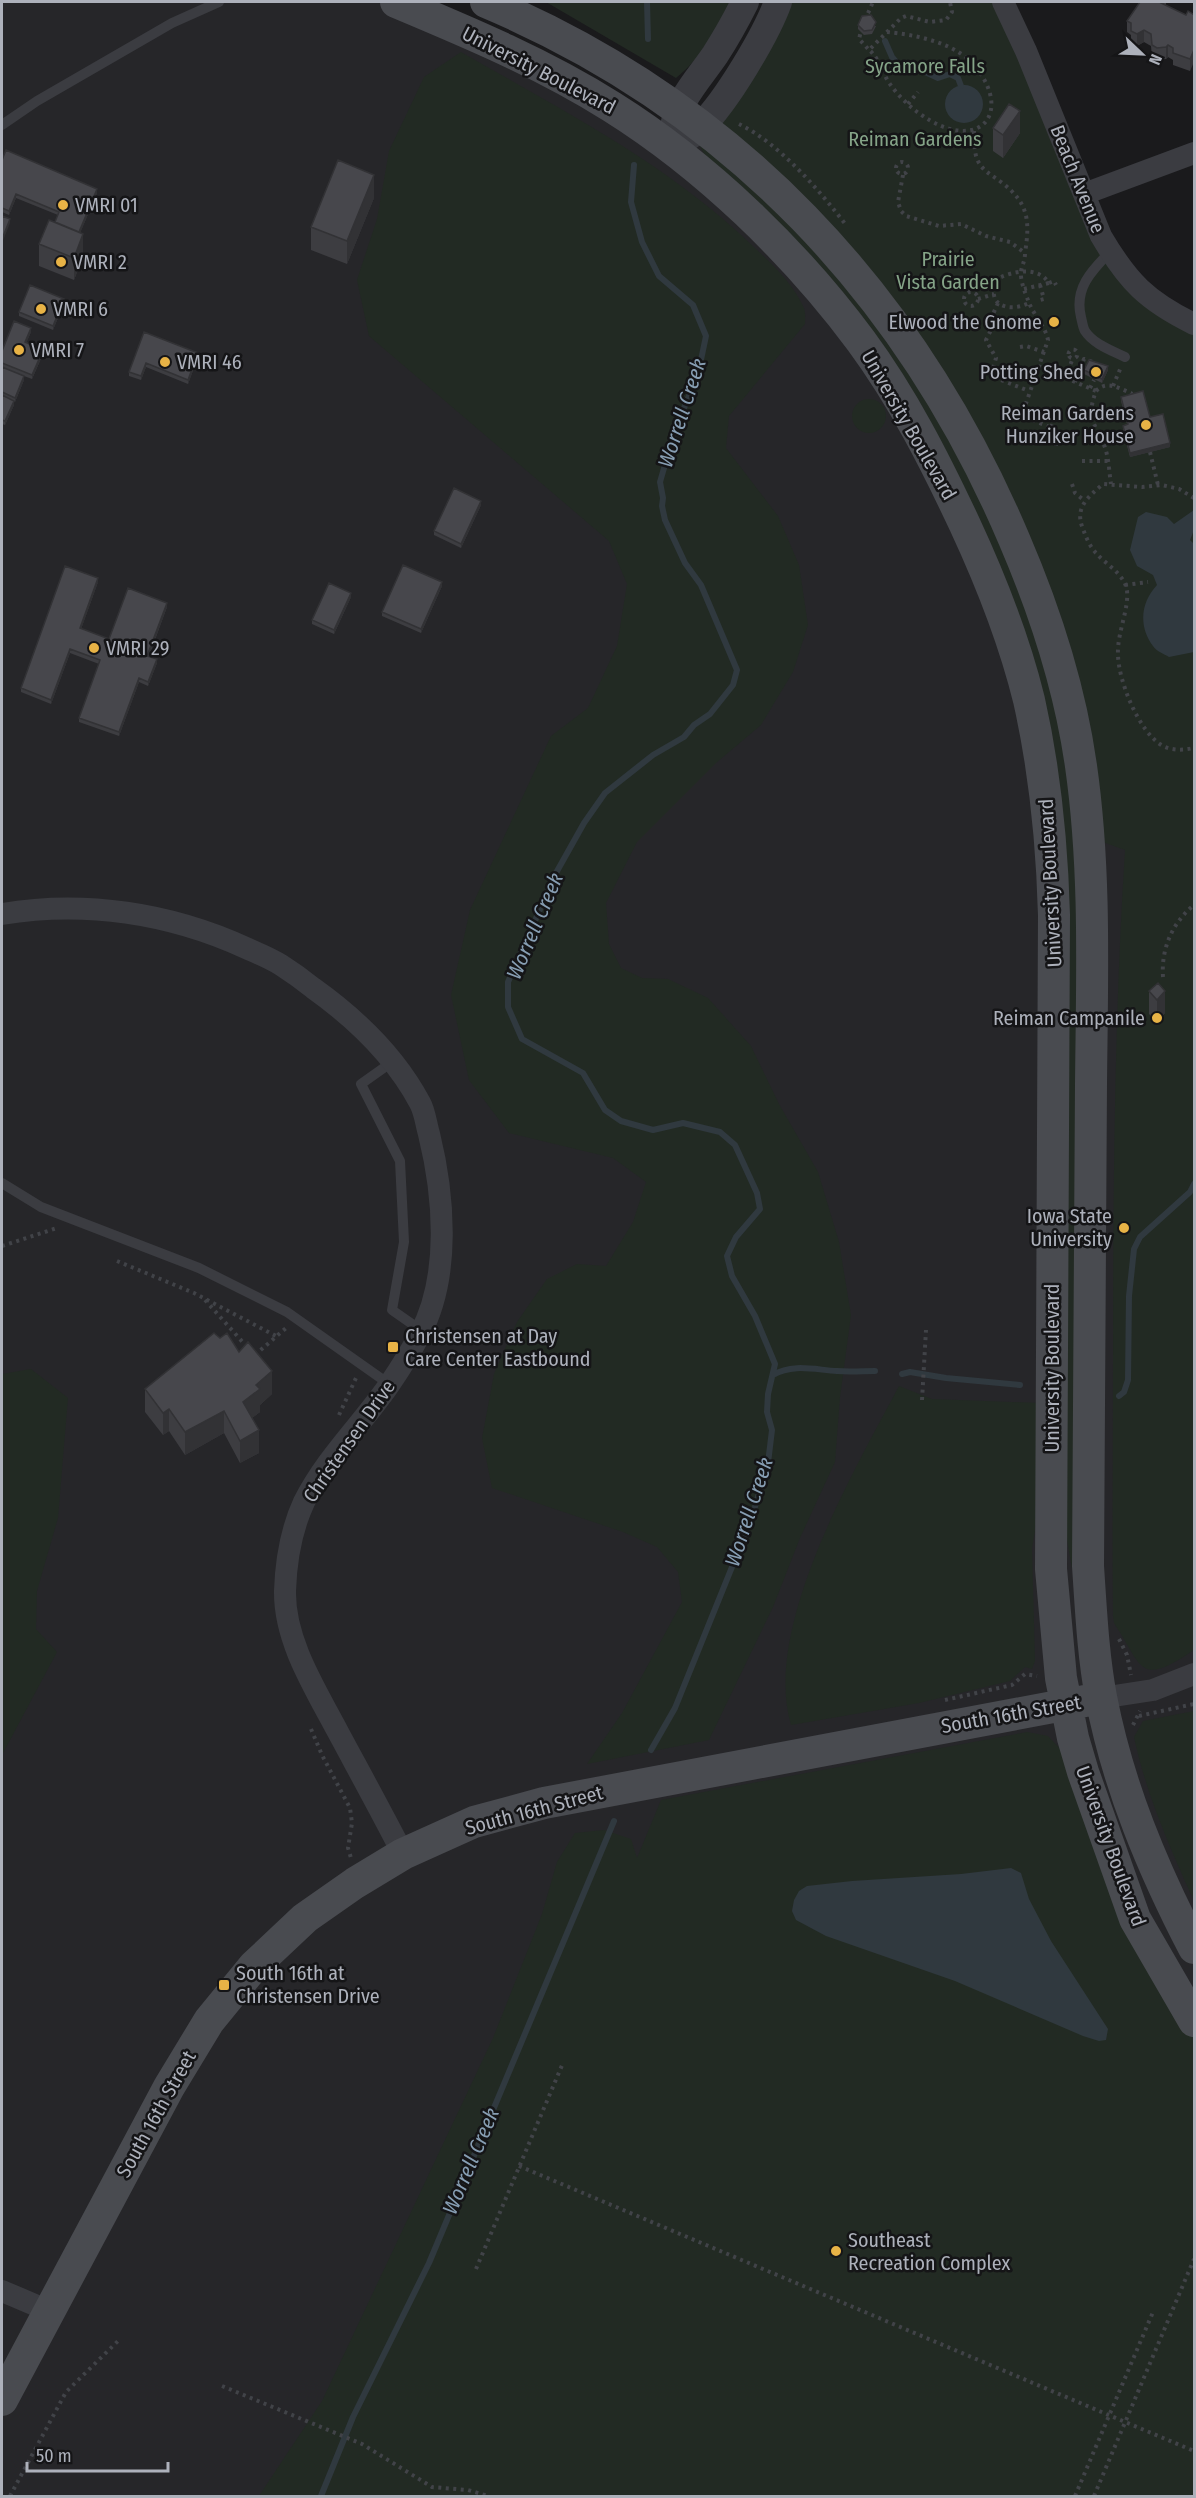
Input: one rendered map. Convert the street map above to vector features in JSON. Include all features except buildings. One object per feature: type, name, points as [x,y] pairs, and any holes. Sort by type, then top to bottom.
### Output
[{"type":"main road","name":"University Boulevard","points":[[396,2],[512,52],[612,107],[671,148],[772,237],[862,342],[939,468],[990,580],[1010,633],[1029,700],[1042,767],[1052,838],[1054,915],[1051,1569],[1056,1640],[1065,1704],[1083,1772],[1135,1919],[1194,2021]]},
{"type":"main road","name":"University Boulevard","points":[[486,2],[534,22],[580,46],[691,117],[789,203],[838,254],[886,313],[934,382],[971,446],[1023,560],[1046,623],[1065,692],[1080,762],[1089,837],[1092,906],[1088,1566],[1093,1639],[1101,1698],[1133,1815],[1164,1889],[1194,1948]]},
{"type":"main road","name":"South 16th Street","points":[[2,2400],[169,2087],[209,2021],[254,1966],[305,1918],[355,1883],[403,1854],[474,1822],[544,1803],[1101,1698]]},
{"type":"street","points":[[671,148],[691,117],[688,91],[735,23],[745,2]]},
{"type":"street","points":[[691,117],[716,109],[761,39],[778,2]]},
{"type":"street","name":"Beach Avenue","points":[[1003,2],[1026,51],[1101,236],[1110,252],[1145,296],[1194,324]]},
{"type":"street","points":[[1084,194],[1194,153]]},
{"type":"street","name":"Christensen Drive","points":[[2,914],[32,909],[87,908],[138,914],[189,926],[233,942],[279,963],[365,1029],[392,1062],[422,1105],[435,1158],[440,1205],[442,1248],[433,1297],[422,1331],[389,1384],[352,1431],[305,1501],[291,1541],[285,1597],[294,1640],[311,1679],[403,1854]]},
{"type":"street","points":[[1101,1698],[1153,1690],[1194,1674]]},
{"type":"street","points":[[2,2291],[49,2311]]},
{"type":"lane","points":[[2,125],[37,101],[172,23],[219,2]]},
{"type":"lane","points":[[1110,252],[1091,272],[1081,289],[1079,309],[1085,331],[1102,345],[1125,357]]},
{"type":"lane","points":[[392,1062],[361,1084],[400,1161],[404,1242],[392,1310],[422,1331]]},
{"type":"lane","points":[[2,1183],[41,1207],[199,1268],[287,1312],[389,1384]]},
{"type":"path","points":[[873,2],[858,39],[877,59],[888,81],[908,104],[931,121],[955,131],[974,131],[986,123],[990,113],[990,99],[978,70],[947,46],[887,32]]},
{"type":"path","points":[[868,50],[906,16],[930,22],[946,20],[952,12],[950,2]]},
{"type":"path","points":[[908,104],[918,92]]},
{"type":"path","points":[[974,131],[977,160],[987,174],[1001,182],[1015,195],[1025,210],[1029,226],[1025,262],[1021,272],[1024,289],[1029,303],[1046,331],[1048,340],[1023,409],[1025,415],[1051,427],[1057,433],[1056,446]]},
{"type":"path","points":[[903,175],[898,202],[901,211],[906,216],[939,225],[961,225],[986,236],[1010,242],[1025,253]]},
{"type":"path","points":[[1029,303],[1012,309],[1001,306],[994,294],[994,285],[999,278],[1010,273],[1021,272],[1036,272],[1049,283]]},
{"type":"path","points":[[1024,289],[1054,281],[1056,285]]},
{"type":"path","points":[[1040,285],[1044,299],[1040,300]]},
{"type":"path","points":[[978,299],[994,294]]},
{"type":"path","points":[[998,303],[993,314],[993,326],[986,340],[996,358],[991,376],[1029,391]]},
{"type":"path","points":[[1020,347],[1030,347],[1044,352]]},
{"type":"path","points":[[1065,378],[1075,357],[1102,365]]},
{"type":"path","points":[[1075,382],[1084,358]]},
{"type":"path","points":[[1038,366],[1096,391]]},
{"type":"path","points":[[1111,369],[1119,372]]},
{"type":"path","points":[[1090,388],[1094,380]]},
{"type":"path","points":[[1111,484],[1104,445],[1092,424],[1090,407],[1096,391],[1102,385],[1107,384],[1131,393],[1133,397]]},
{"type":"path","points":[[1051,427],[1056,418]]},
{"type":"path","points":[[1150,452],[1158,485]]},
{"type":"path","points":[[1082,461],[1108,461]]},
{"type":"path","points":[[1072,484],[1074,494],[1085,501]]},
{"type":"path","points":[[1194,498],[1179,489],[1158,485],[1142,487],[1103,484],[1080,508],[1079,521],[1095,552],[1122,578],[1127,591],[1118,645],[1120,679],[1146,728],[1162,745],[1176,750],[1194,748]]},
{"type":"path","points":[[1125,585],[1148,582]]},
{"type":"path","points":[[1163,977],[1162,964],[1173,929],[1194,905]]},
{"type":"path","points":[[2,1246],[78,1222]]},
{"type":"path","points":[[117,1261],[202,1297],[276,1336]]},
{"type":"path","points":[[202,1297],[255,1355]]},
{"type":"path","points":[[249,1360],[290,1324]]},
{"type":"path","points":[[922,1400],[926,1330]]},
{"type":"path","points":[[340,1412],[360,1372]]},
{"type":"path","points":[[1127,1657],[1132,1681]]},
{"type":"path","points":[[1131,1729],[1139,1716],[1139,1704]]},
{"type":"path","points":[[476,2269],[563,2063]]},
{"type":"path","points":[[519,2166],[1194,2451]]},
{"type":"path","points":[[1094,2496],[1194,2259]]},
{"type":"path","points":[[1075,2496],[1153,2312]]},
{"type":"path","points":[[10,2496],[66,2392],[119,2340]]},
{"type":"path","points":[[222,2386],[362,2444],[432,2487],[468,2490],[488,2496]]},
{"type":"shaded area","points":[[2,2],[396,2],[687,138],[1110,252],[1194,324],[1194,2496],[2,2496]]},
{"type":"shaded area","points":[[964,85],[977,91],[983,104],[977,117],[964,123],[951,117],[945,104],[951,91]]},
{"type":"shaded area","points":[[1194,510],[1194,530],[1190,540],[1194,544],[1194,652],[1169,657],[1154,648],[1143,622],[1145,606],[1157,585],[1153,575],[1137,566],[1130,550],[1138,517],[1146,512],[1167,517],[1174,524]]},
{"type":"shaded area","points":[[1011,1868],[1021,1873],[1029,1899],[1051,1941],[1108,2029],[1106,2040],[1099,2041],[1083,2036],[955,1981],[826,1936],[796,1920],[792,1911],[799,1891],[807,1886]]},
{"type":"green space","points":[[546,2],[730,2],[708,43],[694,61],[676,78]]},
{"type":"green space","name":"Reiman Gardens","points":[[778,2],[1003,2],[1110,252],[1194,324],[1194,1650],[1162,1668],[1152,1670],[1137,1661],[1114,1623],[1113,1616],[1115,1110],[1118,980],[1125,850],[1089,837],[1065,692],[934,382],[702,125]]},
{"type":"green space","points":[[461,52],[614,140],[687,190],[721,217],[775,267],[794,290],[805,313],[805,324],[729,416],[726,448],[778,516],[799,565],[808,625],[793,672],[761,725],[716,763],[637,842],[606,903],[609,944],[621,968],[642,978],[668,979],[708,998],[751,1046],[779,1104],[818,1172],[839,1242],[851,1315],[840,1397],[835,1462],[800,1538],[773,1607],[709,1740],[587,1764],[622,1713],[682,1602],[678,1572],[657,1547],[623,1532],[492,1488],[482,1438],[494,1374],[517,1322],[547,1279],[577,1264],[606,1266],[633,1222],[646,1182],[613,1158],[509,1133],[469,1080],[451,995],[470,910],[551,736],[588,708],[617,646],[627,584],[609,541],[369,336],[357,280],[377,219],[389,151],[424,77]]},
{"type":"green space","points":[[704,142],[831,261],[968,460],[1046,658],[1079,834],[1078,1568],[1072,1568],[1066,1535],[1066,1159],[1020,623],[988,537],[955,469],[705,156],[700,146]]},
{"type":"green space","points":[[869,399],[881,404],[886,416],[881,428],[869,433],[857,428],[852,416],[857,404]]},
{"type":"green space","points":[[31,1369],[68,1398],[58,1518],[37,1591],[36,1629],[57,1652],[2,1755],[2,1374]]},
{"type":"green space","points":[[899,1386],[932,1399],[1041,1403],[1040,1503],[1032,1548],[1035,1661],[1032,1669],[1025,1667],[1010,1681],[919,1703],[791,1725],[785,1686],[789,1643],[801,1598],[817,1551],[837,1505]]},
{"type":"green space","points":[[1194,1711],[1194,1901],[1152,1800],[1134,1737],[1143,1721]]},
{"type":"green space","name":"Southeast Recreation Complex","points":[[1027,1732],[1048,1736],[1065,1754],[1180,2015],[1194,2037],[1194,2496],[259,2496],[322,2401],[493,2038],[542,1914],[557,1862],[575,1833],[604,1830],[631,1839],[637,1858],[661,1800]]},
{"type":"waterway","name":"Worrell Creek","points":[[647,2],[648,39]]},
{"type":"waterway","points":[[885,41],[892,57],[902,69],[923,71],[938,78],[950,74],[958,78],[961,86]]},
{"type":"waterway","name":"Worrell Creek","points":[[634,165],[631,202],[642,242],[659,276],[693,305],[706,336],[698,374],[675,430],[660,482],[662,506],[665,520],[685,563],[701,585],[737,670],[733,685],[710,714],[694,725],[684,737],[653,755],[605,793],[584,823],[556,873],[508,982],[508,1007],[522,1039],[583,1073],[605,1110],[621,1121],[653,1130],[683,1123],[720,1132],[735,1145],[757,1193],[760,1209],[736,1237],[727,1256],[732,1276],[755,1316],[775,1364],[768,1394],[767,1412],[772,1430],[768,1463],[751,1520],[675,1708],[651,1750]]},
{"type":"waterway","points":[[1119,1396],[1124,1392],[1128,1380],[1129,1296],[1134,1249],[1140,1237],[1190,1192],[1194,1184]]},
{"type":"waterway","points":[[773,1375],[797,1368],[875,1371]]},
{"type":"waterway","points":[[902,1374],[910,1372],[1020,1385]]},
{"type":"waterway","name":"Worrell Creek","points":[[321,2496],[353,2417],[429,2263],[614,1821]]},
{"type":"place","name":"VMRI 01","points":[[63,205]]},
{"type":"place","name":"VMRI 2","points":[[61,262]]},
{"type":"place","name":"VMRI 6","points":[[41,309]]},
{"type":"place","name":"Elwood the Gnome","points":[[1054,322]]},
{"type":"place","name":"VMRI 7","points":[[19,350]]},
{"type":"place","name":"VMRI 46","points":[[165,362]]},
{"type":"place","name":"Potting Shed","points":[[1096,372]]},
{"type":"place","name":"Reiman Gardens Hunziker House","points":[[1146,425]]},
{"type":"place","name":"VMRI 29","points":[[94,648]]},
{"type":"place","name":"Reiman Campanile","points":[[1157,1018]]},
{"type":"place","name":"Iowa State University","points":[[1124,1228]]},
{"type":"place","name":"Christensen at Day Care Center Eastbound","points":[[393,1347]]},
{"type":"place","name":"South 16th at Christensen Drive","points":[[224,1985]]},
{"type":"place","name":"Southeast Recreation Complex","points":[[836,2251]]},
{"type":"park label","name":"Sycamore Falls","points":[[925,66]]},
{"type":"park label","name":"Prairie Vista Garden","points":[[948,270]]}]
